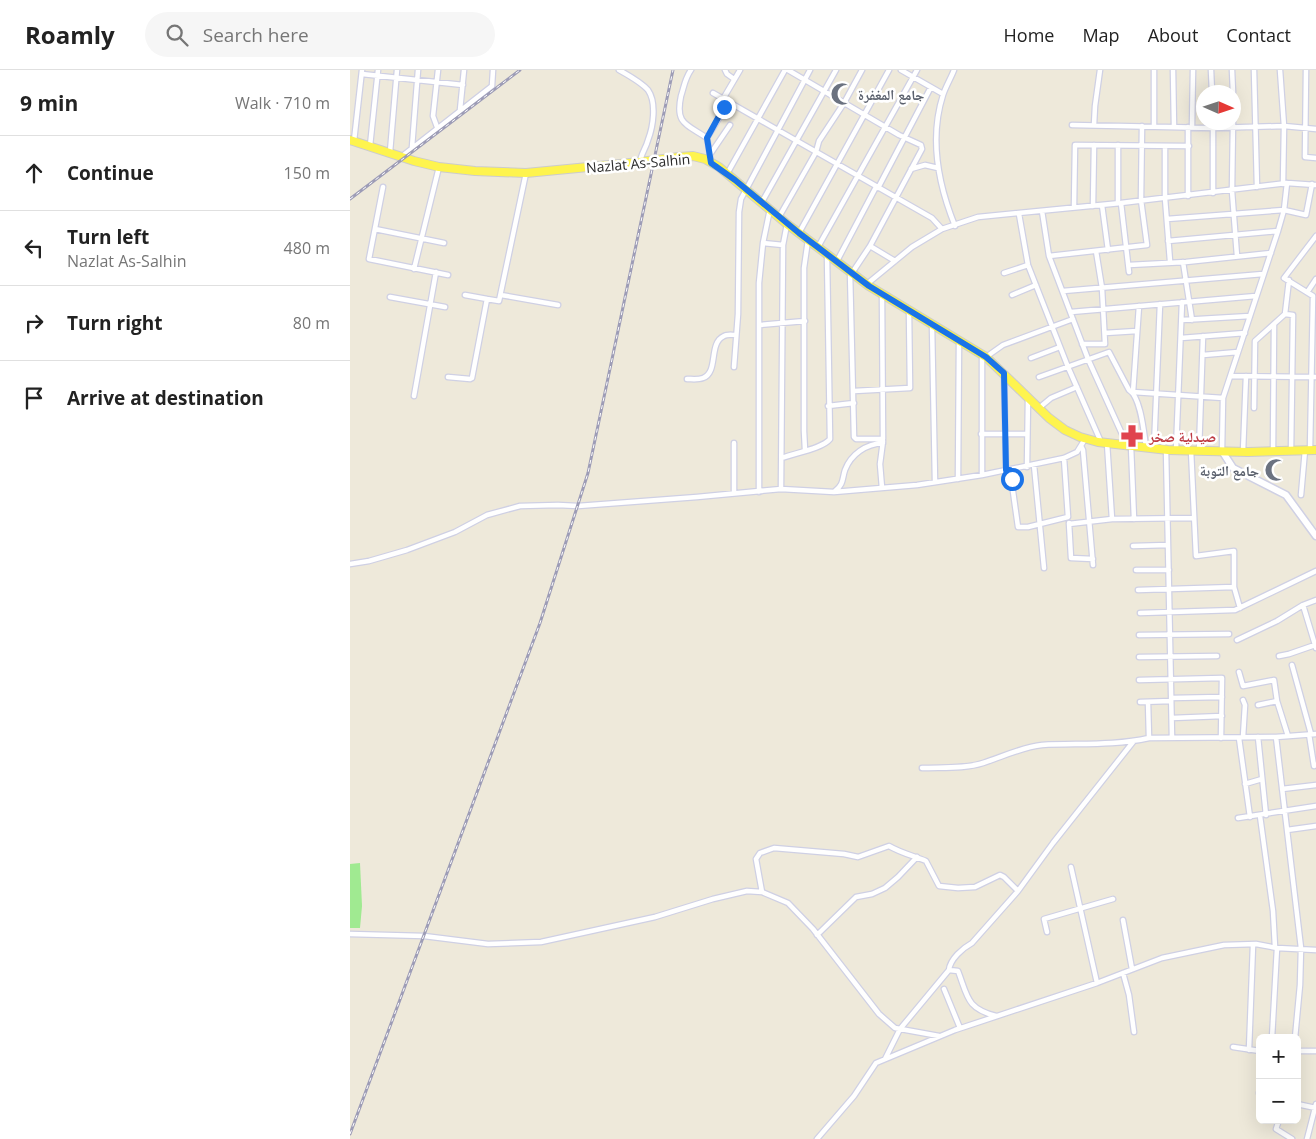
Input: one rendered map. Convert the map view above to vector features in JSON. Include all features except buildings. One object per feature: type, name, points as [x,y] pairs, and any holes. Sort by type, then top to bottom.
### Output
[{"type":"main road","name":"Nazlat As-Salhin","points":[[352,140],[401,157],[439,166],[475,171],[526,173],[679,157],[693,156],[704,159],[727,174],[787,224],[866,284],[984,356],[1039,408],[1065,430],[1083,442],[1176,450],[1243,452],[1311,450]]},
{"type":"street","points":[[390,152],[397,70]]},
{"type":"street","points":[[412,147],[418,70]]},
{"type":"street","points":[[437,127],[433,116],[438,70]]},
{"type":"street","points":[[460,110],[464,70]]},
{"type":"street","points":[[401,157],[437,127],[492,86],[493,70]]},
{"type":"street","points":[[619,70],[640,83],[648,91],[653,103],[649,140],[640,157],[640,162]]},
{"type":"street","points":[[690,70],[686,78],[678,114],[682,121],[707,138],[711,163]]},
{"type":"street","points":[[724,70],[726,74],[734,79]]},
{"type":"street","points":[[707,138],[721,115],[724,107],[723,99],[740,70]]},
{"type":"street","points":[[727,174],[786,70],[903,138],[921,145],[922,149],[912,169],[870,246],[851,272],[855,439],[883,441]]},
{"type":"street","points":[[734,368],[741,198],[810,70]]},
{"type":"street","points":[[762,202],[836,70]]},
{"type":"street","points":[[779,217],[816,152],[818,141],[844,103],[862,70]]},
{"type":"street","points":[[799,233],[889,70]]},
{"type":"street","points":[[901,70],[943,94]]},
{"type":"street","points":[[818,247],[917,70]]},
{"type":"street","points":[[954,70],[943,94],[936,133],[940,183],[955,226]]},
{"type":"street","points":[[1094,126],[1100,70]]},
{"type":"street","points":[[1154,70],[1154,126]]},
{"type":"street","points":[[1173,70],[1174,127]]},
{"type":"street","points":[[1188,196],[1188,146],[1193,70]]},
{"type":"street","points":[[1211,70],[1212,85]]},
{"type":"street","points":[[1232,70],[1232,85]]},
{"type":"street","points":[[1254,70],[1257,187]]},
{"type":"street","points":[[1280,70],[1284,126],[1284,210],[1223,398],[1222,451],[1233,468],[1286,495],[1316,536]]},
{"type":"street","points":[[1306,70],[1305,156],[1316,158]]},
{"type":"street","points":[[352,140],[362,72],[463,85]]},
{"type":"street","points":[[370,146],[378,73]]},
{"type":"street","points":[[837,261],[931,87]]},
{"type":"street","points":[[713,93],[932,218],[942,229]]},
{"type":"street","points":[[711,154],[730,125]]},
{"type":"street","points":[[1072,125],[1196,126]]},
{"type":"street","points":[[1049,256],[1147,245],[1141,200],[1142,126]]},
{"type":"street","points":[[1241,126],[1284,126],[1316,129]]},
{"type":"street","points":[[1213,130],[1213,193]]},
{"type":"street","points":[[1233,130],[1232,191],[1237,256]]},
{"type":"street","points":[[1074,207],[1075,144],[1188,146]]},
{"type":"street","points":[[1093,206],[1094,145]]},
{"type":"street","points":[[1118,145],[1120,203],[1129,272]]},
{"type":"street","points":[[1165,146],[1165,198],[1170,262]]},
{"type":"street","points":[[912,169],[925,165],[938,168]]},
{"type":"street","points":[[414,269],[439,166]]},
{"type":"street","points":[[464,296],[498,302],[526,173]]},
{"type":"street","points":[[866,284],[912,247],[942,229],[955,226],[978,216],[1019,214],[1188,196],[1285,183],[1314,184],[1306,215],[1284,210],[1167,219]]},
{"type":"street","points":[[383,188],[369,259],[448,275]]},
{"type":"street","points":[[1102,205],[1108,250]]},
{"type":"street","points":[[759,492],[759,283],[762,243],[770,209]]},
{"type":"street","points":[[1042,211],[1049,256],[1088,359],[1129,445],[1134,519]]},
{"type":"street","points":[[1019,214],[1028,264],[1068,366],[1104,443],[1112,520]]},
{"type":"street","points":[[780,489],[782,458],[783,245],[787,224]]},
{"type":"street","points":[[374,230],[444,242]]},
{"type":"street","points":[[1168,241],[1278,231]]},
{"type":"street","points":[[1301,495],[1311,450],[1314,377],[1313,296],[1308,291],[1284,278],[1316,236]]},
{"type":"street","points":[[805,450],[804,268],[808,240]]},
{"type":"street","points":[[762,243],[783,245]]},
{"type":"street","points":[[870,246],[895,261]]},
{"type":"street","points":[[1082,344],[1105,344],[1102,288],[1096,251]]},
{"type":"street","points":[[1129,264],[1183,262],[1271,253]]},
{"type":"street","points":[[782,458],[818,447],[829,441],[828,254]]},
{"type":"street","points":[[1183,262],[1192,320]]},
{"type":"street","points":[[1004,273],[1028,264]]},
{"type":"street","points":[[414,396],[436,272]]},
{"type":"street","points":[[1063,291],[1264,274]]},
{"type":"street","points":[[1308,291],[1316,279]]},
{"type":"street","points":[[1254,408],[1256,341],[1285,314],[1289,280]]},
{"type":"street","points":[[1012,295],[1036,285]]},
{"type":"street","points":[[882,294],[883,441],[880,464],[882,488]]},
{"type":"street","points":[[501,295],[558,305]]},
{"type":"street","points":[[1071,312],[1256,296]]},
{"type":"street","points":[[390,297],[445,307]]},
{"type":"street","points":[[448,376],[471,379],[487,299]]},
{"type":"street","points":[[1176,450],[1182,302]]},
{"type":"street","points":[[1150,448],[1160,304]]},
{"type":"street","points":[[1139,306],[1133,392],[1150,448]]},
{"type":"street","points":[[854,392],[908,389],[911,386],[909,311]]},
{"type":"street","points":[[1285,314],[1293,315],[1291,450]]},
{"type":"street","points":[[1182,320],[1250,316]]},
{"type":"street","points":[[982,475],[984,356],[1003,345],[1073,319]]},
{"type":"street","points":[[760,325],[805,321]]},
{"type":"street","points":[[932,325],[935,482]]},
{"type":"street","points":[[1273,452],[1274,325]]},
{"type":"street","points":[[1105,333],[1138,331]]},
{"type":"street","points":[[1181,338],[1245,333]]},
{"type":"street","points":[[686,379],[706,377],[710,372],[718,340],[724,336],[736,335]]},
{"type":"street","points":[[1203,336],[1201,396],[1195,450],[1193,518],[1196,556],[1234,552],[1234,587],[1240,608]]},
{"type":"street","points":[[958,479],[959,341]]},
{"type":"street","points":[[1031,358],[1060,347]]},
{"type":"street","points":[[1039,377],[1109,352],[1129,390],[1133,392],[1223,398]]},
{"type":"street","points":[[1203,356],[1238,352]]},
{"type":"street","points":[[1004,373],[1005,434],[1008,470],[1018,527],[1022,528],[1041,524],[1068,516]]},
{"type":"street","points":[[1231,376],[1314,377]]},
{"type":"street","points":[[1243,452],[1246,376]]},
{"type":"street","points":[[1039,408],[1051,398],[1077,387]]},
{"type":"street","points":[[1027,467],[1028,398]]},
{"type":"street","points":[[828,406],[854,404]]},
{"type":"street","points":[[982,434],[1026,434]]},
{"type":"street","points":[[834,492],[843,483],[845,468],[858,452],[867,446],[883,441]]},
{"type":"street","points":[[350,564],[369,561],[407,550],[455,532],[487,515],[520,506],[578,506],[780,489],[834,492],[935,482],[1027,467],[1064,458],[1077,452],[1083,442]]},
{"type":"street","points":[[1083,442],[1093,565]]},
{"type":"street","points":[[734,443],[734,493]]},
{"type":"street","points":[[1166,449],[1172,738]]},
{"type":"street","points":[[1064,458],[1071,558],[1093,558]]},
{"type":"street","points":[[1034,465],[1044,568]]},
{"type":"street","points":[[1069,524],[1112,520],[1193,518]]},
{"type":"street","points":[[1133,546],[1168,545]]},
{"type":"street","points":[[1136,570],[1168,570]]},
{"type":"street","points":[[1140,613],[1235,610],[1316,571]]},
{"type":"street","points":[[1138,590],[1234,587]]},
{"type":"street","points":[[1238,640],[1316,600]]},
{"type":"street","points":[[1279,656],[1316,646],[1303,605]]},
{"type":"street","points":[[1309,626],[1316,624]]},
{"type":"street","points":[[1138,635],[1229,634]]},
{"type":"street","points":[[1139,657],[1217,656]]},
{"type":"street","points":[[1292,665],[1312,734],[1314,766],[1316,765]]},
{"type":"street","points":[[1239,672],[1244,686],[1274,680],[1277,701],[1288,736]]},
{"type":"street","points":[[1139,680],[1222,678],[1221,738]]},
{"type":"street","points":[[1140,702],[1222,697]]},
{"type":"street","points":[[1243,700],[1241,738],[1250,817]]},
{"type":"street","points":[[1258,705],[1277,701]]},
{"type":"street","points":[[1148,702],[1149,738]]},
{"type":"street","points":[[1172,718],[1222,716]]},
{"type":"street","points":[[922,768],[982,764],[1004,755],[1040,745],[1100,745],[1134,742],[1149,738],[1241,738],[1312,734]]},
{"type":"street","points":[[1258,737],[1263,815],[1276,947],[1272,1034]]},
{"type":"street","points":[[1276,737],[1301,948],[1295,1034]]},
{"type":"street","points":[[885,1059],[900,1029],[949,970],[950,964],[965,946],[972,943],[1018,891],[1053,843],[1134,742]]},
{"type":"street","points":[[1245,784],[1262,780]]},
{"type":"street","points":[[1282,789],[1316,785]]},
{"type":"street","points":[[1238,818],[1316,806]]},
{"type":"street","points":[[1287,830],[1316,826]]},
{"type":"street","points":[[762,892],[756,859],[760,853],[774,848],[858,857],[889,846],[898,853],[909,854],[926,861],[939,886],[975,887],[1000,875],[1004,876],[1018,891]]},
{"type":"street","points":[[818,935],[856,897],[872,894],[885,888],[917,857]]},
{"type":"street","points":[[1071,867],[1097,983]]},
{"type":"street","points":[[350,934],[424,936],[488,944],[541,942],[655,917],[738,893],[747,891],[762,892],[788,903],[818,935],[879,1014],[895,1028],[938,1036]]},
{"type":"street","points":[[1047,932],[1044,918],[1113,900]]},
{"type":"street","points":[[1124,920],[1132,970]]},
{"type":"street","points":[[1249,1050],[1253,944]]},
{"type":"street","points":[[818,1139],[854,1096],[876,1062],[938,1036],[1097,983],[1173,955],[1224,945],[1253,944],[1316,950]]},
{"type":"street","points":[[949,970],[958,971],[970,1003],[983,1012],[997,1016]]},
{"type":"street","points":[[1123,973],[1129,995],[1134,1032]]},
{"type":"street","points":[[944,989],[960,1028]]},
{"type":"street","points":[[1233,1047],[1256,1051]]},
{"type":"street","points":[[1301,1051],[1316,1051]]},
{"type":"street","points":[[1301,1105],[1316,1107],[1307,1139]]},
{"type":"street","points":[[1278,1124],[1276,1129],[1292,1139]]},
{"type":"green space","points":[[360,863],[362,906],[360,928],[350,928],[350,864]]},
{"type":"railway","points":[[350,199],[520,70]]},
{"type":"railway","points":[[350,1134],[540,623],[588,473],[673,70]]},
{"type":"place","name":"جامع المغفرة","points":[[842,94]]},
{"type":"place","name":"صيدلية صخر","points":[[1132,436]]},
{"type":"place","name":"جامع التوبة","points":[[1276,470]]},
{"type":"route","points":[[724,107],[707,138],[711,163],[869,286],[986,357],[1004,373],[1006,470],[1010,470],[1012,479]]}]
